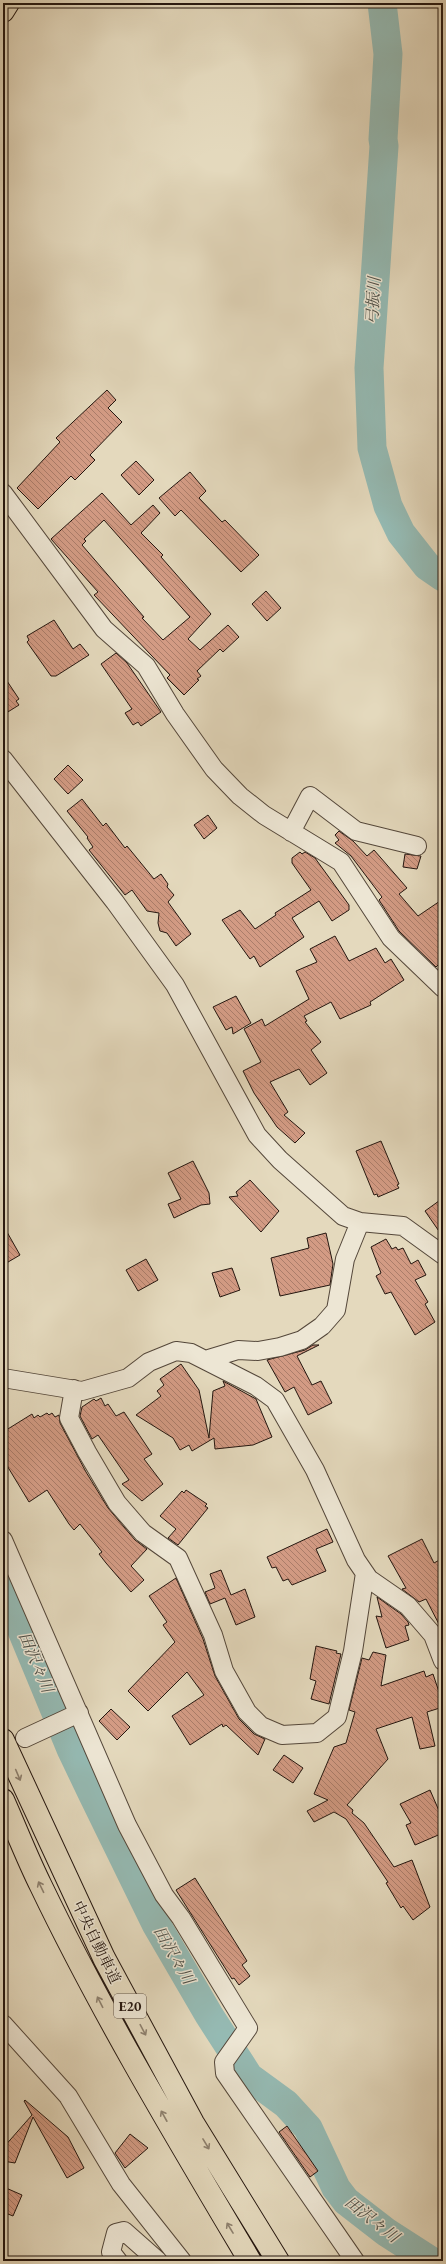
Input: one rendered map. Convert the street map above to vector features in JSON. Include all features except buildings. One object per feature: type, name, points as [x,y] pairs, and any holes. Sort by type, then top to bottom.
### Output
[{"type":"highway","points":[[3,11],[8,3]]},
{"type":"highway","name":"中央自動車道","points":[[3,1740],[22,1786],[104,1958],[193,2123],[278,2261]]},
{"type":"highway","name":"中央自動車道","points":[[3,1800],[41,1886],[105,2011],[173,2132],[250,2261]]},
{"type":"street","points":[[3,494],[104,628],[146,666],[175,714],[214,769],[240,796],[290,832],[341,862],[392,938],[443,988]]},
{"type":"street","points":[[3,759],[115,902],[175,986],[257,1135],[280,1160],[343,1216],[360,1222],[403,1226],[443,1255]]},
{"type":"street","points":[[290,832],[310,796],[356,830],[417,846]]},
{"type":"street","points":[[205,1360],[238,1350],[258,1351],[280,1347],[302,1340],[322,1326],[336,1310],[345,1259],[360,1222]]},
{"type":"street","points":[[3,1378],[82,1391],[128,1378],[148,1362],[176,1351],[191,1353],[256,1386],[275,1400],[315,1470],[356,1560],[369,1579],[408,1606],[433,1635],[443,1661]]},
{"type":"street","points":[[74,1389],[69,1418],[87,1452],[117,1503],[143,1532],[178,1558],[213,1636],[224,1671],[247,1712],[261,1726],[282,1735],[317,1733],[337,1717],[353,1651],[365,1573]]},
{"type":"street","points":[[3,1540],[127,1825],[164,1895],[181,1918],[248,2028],[224,2062],[225,2072],[355,2261]]},
{"type":"street","points":[[25,1738],[79,1713]]},
{"type":"street","points":[[3,2024],[68,2096],[121,2184],[182,2261]]},
{"type":"street","points":[[118,2261],[111,2252],[116,2233],[124,2231],[158,2261]]},
{"type":"waterway","name":"弓振川","points":[[382,3],[388,54],[383,139],[384,146],[369,368],[372,448],[388,506],[401,533],[427,566],[443,577]]},
{"type":"waterway","name":"田沢々川","points":[[3,1585],[71,1749],[93,1795],[156,1924],[209,2015],[249,2077],[286,2104],[308,2128],[336,2188],[346,2201],[386,2232],[431,2261]]}]
